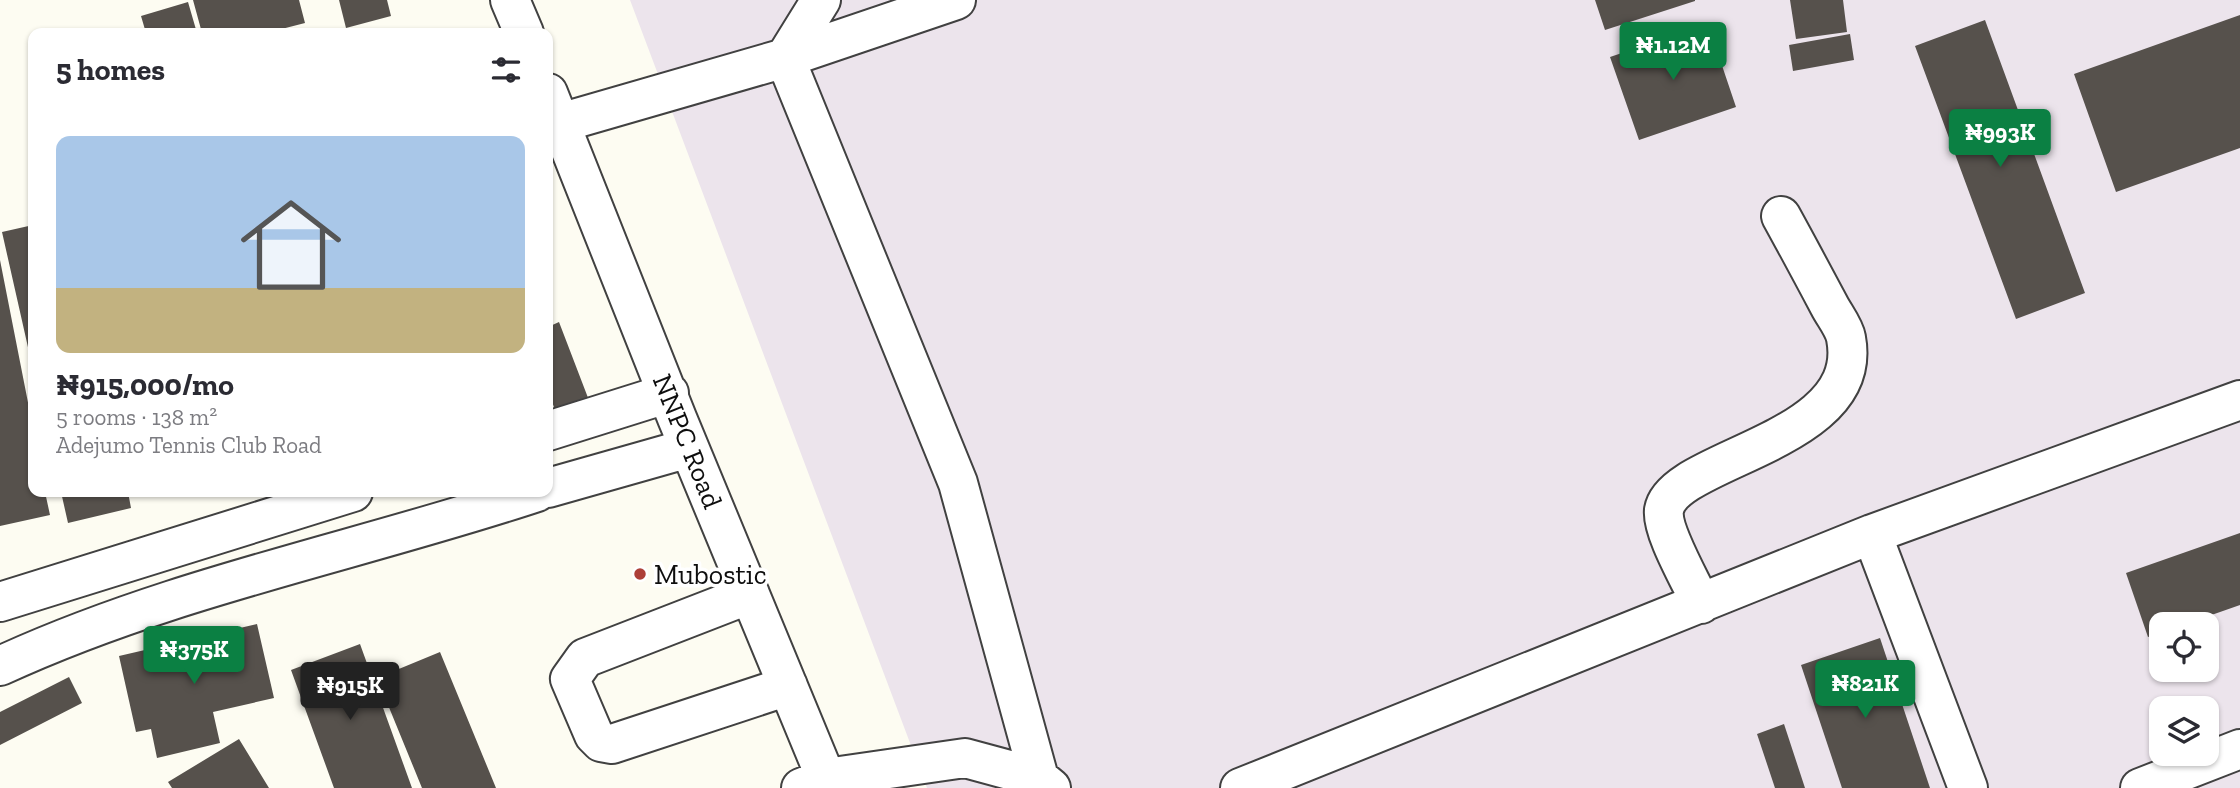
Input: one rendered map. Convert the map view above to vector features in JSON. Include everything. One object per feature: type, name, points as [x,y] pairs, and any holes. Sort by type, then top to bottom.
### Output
[{"type":"street","points":[[510,0],[522,28]]},
{"type":"street","points":[[785,58],[821,0]]},
{"type":"street","points":[[554,108],[785,58],[956,0]]},
{"type":"street","points":[[785,58],[958,483],[1045,783]]},
{"type":"street","name":"NNPC Road","points":[[554,108],[689,448],[788,686],[819,785]]},
{"type":"street","points":[[1701,604],[1665,525],[1664,509],[1672,495],[1714,468],[1795,429],[1838,387],[1845,363],[1846,337],[1781,216]]},
{"type":"street","points":[[553,429],[669,393]]},
{"type":"street","points":[[1240,788],[1872,534],[2240,400]]},
{"type":"street","points":[[553,487],[689,448]]},
{"type":"street","points":[[0,602],[337,497]]},
{"type":"street","points":[[0,666],[65,636],[175,599],[386,540],[521,497]]},
{"type":"street","points":[[1872,534],[1968,788]]},
{"type":"street","points":[[750,594],[585,658],[570,679],[574,690],[593,735],[601,742],[612,744],[788,686]]},
{"type":"street","points":[[2140,788],[2240,749]]},
{"type":"street","points":[[819,785],[965,758],[1045,783]]},
{"type":"shaded area","points":[[630,0],[2240,0],[2240,788],[927,788]]},
{"type":"building","points":[[193,0],[299,0],[305,23],[286,28],[201,28]]},
{"type":"building","points":[[339,0],[387,0],[391,16],[346,28]]},
{"type":"building","points":[[1595,0],[1695,0],[1695,1],[1605,30]]},
{"type":"building","points":[[1790,0],[1843,0],[1847,32],[1796,39]]},
{"type":"building","points":[[188,2],[196,28],[145,28],[141,16]]},
{"type":"building","points":[[2240,15],[2240,148],[2116,192],[2074,74]]},
{"type":"building","points":[[1985,20],[2085,293],[2016,319],[1915,46]]},
{"type":"building","points":[[1708,24],[1736,107],[1639,140],[1610,57]]},
{"type":"building","points":[[1850,34],[1854,60],[1793,71],[1789,45]]},
{"type":"building","points":[[28,226],[28,347],[2,232]]},
{"type":"building","points":[[0,260],[28,403],[28,497],[46,497],[50,515],[0,526]]},
{"type":"building","points":[[559,322],[590,403],[557,416],[553,404],[553,325]]},
{"type":"building","points":[[62,497],[129,497],[131,508],[68,523]]},
{"type":"building","points":[[2240,533],[2240,605],[2219,612],[2149,612],[2148,637],[2126,573]]},
{"type":"building","points":[[257,624],[274,698],[213,712],[220,743],[157,758],[151,729],[136,732],[119,656]]},
{"type":"building","points":[[1880,638],[1930,788],[1842,788],[1801,665]]},
{"type":"building","points":[[360,644],[412,788],[334,788],[291,670]]},
{"type":"building","points":[[440,652],[496,788],[422,788],[377,678]]},
{"type":"building","points":[[69,677],[82,703],[0,745],[0,712]]},
{"type":"building","points":[[1784,724],[1805,788],[1775,788],[1757,734]]},
{"type":"building","points":[[239,739],[269,788],[172,788],[168,782]]},
{"type":"place","name":"Mubostic","points":[[640,574]]}]
